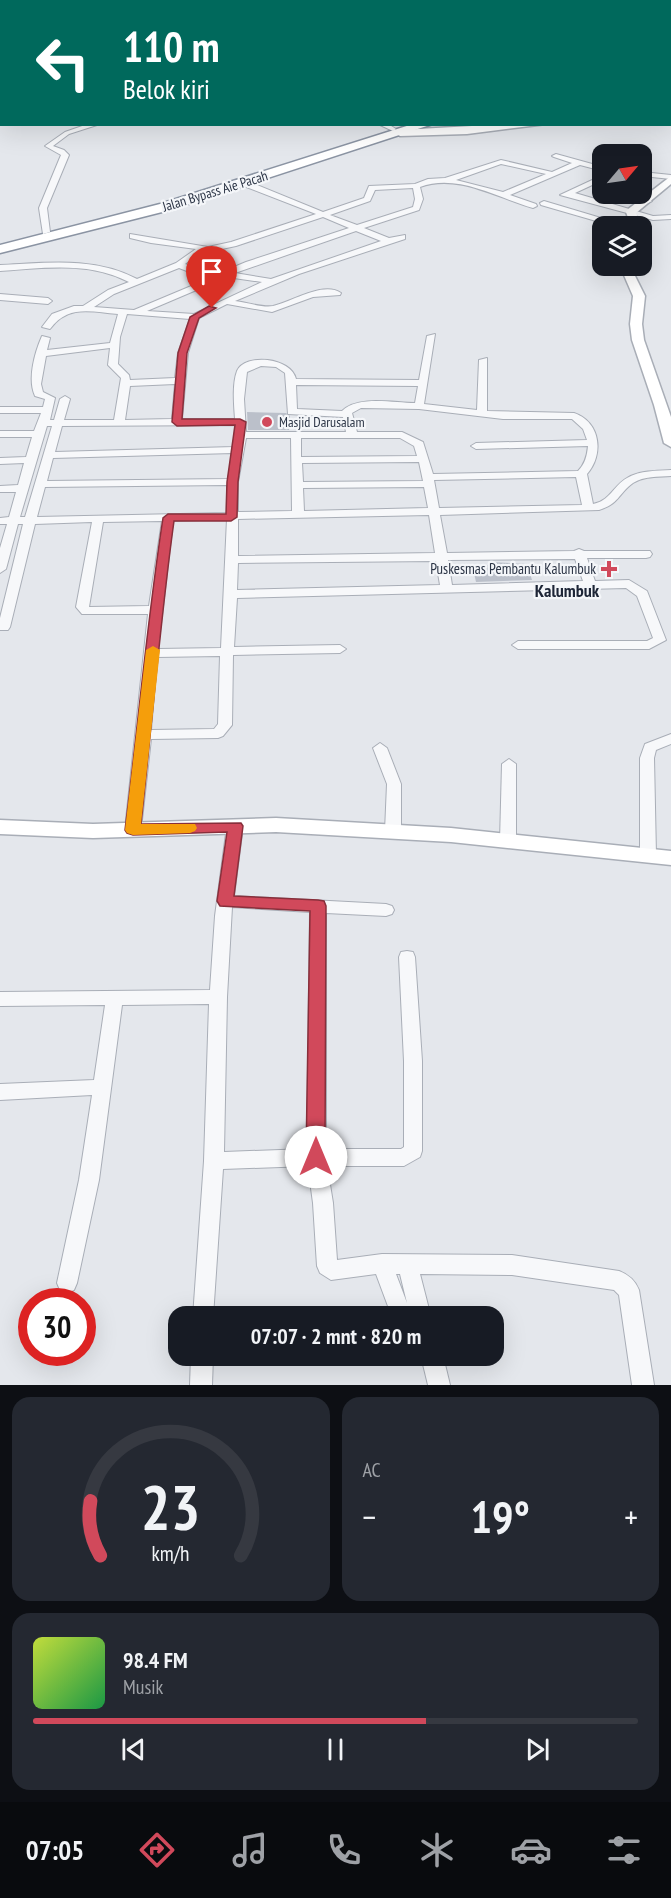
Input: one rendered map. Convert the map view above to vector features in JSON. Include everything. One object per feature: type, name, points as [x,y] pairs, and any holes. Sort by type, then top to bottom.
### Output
[{"type":"highway","name":"Jalan Bypass Aie Pacah","points":[[0,249],[142,213],[244,183],[396,128],[412,126]]},
{"type":"highway","points":[[0,243],[188,194],[396,128]]},
{"type":"street","points":[[46,232],[43,208],[65,155],[62,151],[48,146],[67,133],[90,126]]},
{"type":"street","points":[[396,128],[467,131],[521,126]]},
{"type":"street","points":[[556,156],[592,166]]},
{"type":"street","points":[[86,308],[98,298],[179,265],[195,252],[233,244],[325,215],[367,199],[370,189],[416,186],[424,181],[448,180],[501,162],[553,174]]},
{"type":"street","points":[[503,195],[579,163]]},
{"type":"street","points":[[652,175],[671,178]]},
{"type":"street","points":[[652,197],[671,178]]},
{"type":"street","points":[[448,180],[533,206]]},
{"type":"street","points":[[520,213],[592,181]]},
{"type":"street","points":[[244,183],[389,241]]},
{"type":"street","points":[[588,183],[592,184]]},
{"type":"street","points":[[119,423],[124,374],[113,365],[114,345],[116,328],[129,312],[214,278],[416,208],[419,199],[416,186]]},
{"type":"street","points":[[567,193],[631,212],[657,218],[671,217]]},
{"type":"street","points":[[544,203],[592,218]]},
{"type":"street","points":[[631,212],[643,204]]},
{"type":"street","points":[[631,212],[632,216]]},
{"type":"street","points":[[133,236],[151,241],[207,249]]},
{"type":"street","points":[[47,327],[50,321],[61,312],[86,308],[195,317],[268,281],[402,237]]},
{"type":"street","points":[[179,265],[214,278]]},
{"type":"street","points":[[0,268],[102,268],[119,271],[136,282]]},
{"type":"street","points":[[226,274],[268,281]]},
{"type":"street","points":[[630,276],[639,296],[636,324],[638,340],[661,405],[671,443]]},
{"type":"street","points":[[228,302],[272,309],[312,294],[337,293]]},
{"type":"street","points":[[0,297],[48,301]]},
{"type":"street","points":[[177,422],[183,353],[195,317]]},
{"type":"street","points":[[419,406],[432,336]]},
{"type":"street","points":[[0,568],[6,521],[22,488],[50,398],[39,394],[36,384],[40,354],[45,338]]},
{"type":"street","points":[[40,354],[114,345]]},
{"type":"street","points":[[482,412],[484,360]]},
{"type":"street","points":[[144,735],[211,734],[223,729],[225,725],[231,594],[231,517],[233,482],[240,435],[239,399],[244,368],[261,363],[284,366],[291,371],[292,412],[345,414],[349,416],[352,434]]},
{"type":"street","points":[[124,383],[180,381]]},
{"type":"street","points":[[292,382],[424,383]]},
{"type":"street","points":[[4,627],[30,520],[65,399]]},
{"type":"street","points":[[300,485],[581,474],[589,467],[594,443],[586,426],[574,416],[503,416],[419,406],[360,405],[351,408],[345,414]]},
{"type":"street","points":[[0,410],[46,410]]},
{"type":"street","points":[[0,434],[41,429],[57,423],[240,422]]},
{"type":"street","points":[[296,434],[295,460],[300,485],[298,515]]},
{"type":"street","points":[[240,435],[402,435],[419,444],[428,480],[447,588]]},
{"type":"street","points":[[476,446],[594,443]]},
{"type":"street","points":[[49,455],[238,450]]},
{"type":"street","points":[[295,460],[423,459]]},
{"type":"street","points":[[0,461],[30,460]]},
{"type":"street","points":[[6,521],[588,508],[610,503],[630,481],[642,476],[671,473]]},
{"type":"street","points":[[581,474],[588,508]]},
{"type":"street","points":[[42,484],[233,482]]},
{"type":"street","points":[[0,489],[22,488]]},
{"type":"street","points":[[133,830],[153,653],[155,610],[168,518]]},
{"type":"street","points":[[98,519],[82,609],[87,611],[155,610]]},
{"type":"street","points":[[231,560],[579,553],[646,554]]},
{"type":"street","points":[[579,553],[591,586]]},
{"type":"street","points":[[231,594],[629,584],[643,594],[660,640],[649,645],[518,645]]},
{"type":"street","points":[[153,653],[340,650]]},
{"type":"street","points":[[648,855],[647,758],[650,747],[671,739]]},
{"type":"street","points":[[380,748],[394,784],[393,831]]},
{"type":"street","points":[[508,841],[509,764]]},
{"type":"street","points":[[0,827],[93,831],[276,825],[393,831],[671,858]]},
{"type":"street","points":[[204,1306],[214,1161],[218,997],[225,901],[235,826]]},
{"type":"street","points":[[225,901],[386,910]]},
{"type":"street","points":[[318,906],[316,1157],[323,1203],[327,1266],[331,1270],[382,1264],[512,1265],[624,1283],[629,1290],[643,1385]]},
{"type":"street","points":[[214,1161],[316,1157],[404,1158],[413,1151],[413,1061],[407,957]]},
{"type":"street","points":[[0,999],[218,997]]},
{"type":"street","points":[[67,1283],[89,1180],[114,999]]},
{"type":"street","points":[[0,1092],[101,1087]]},
{"type":"street","points":[[382,1264],[398,1306]]},
{"type":"street","points":[[408,1265],[419,1306]]},
{"type":"street","points":[[201,1385],[202,1366]]},
{"type":"street","points":[[434,1366],[439,1385]]},
{"type":"building","name":"Masjid Darusalam","points":[[247,412],[286,413],[290,416],[289,430],[248,430]]},
{"type":"building","points":[[491,562],[527,564],[532,580],[476,582],[472,565],[492,565]]},
{"type":"slow traffic","points":[[153,650],[133,830],[190,828]]},
{"type":"place","name":"Masjid Darusalam","points":[[267,422]]},
{"type":"place","name":"Puskesmas Pembantu Kalumbuk","points":[[609,569]]},
{"type":"district","name":"Kalumbuk","points":[[567,591]]},
{"type":"route","points":[[212,308],[195,317],[183,353],[177,422],[240,422],[231,517],[168,518],[155,610],[151,673],[133,830],[235,826],[225,901],[318,906],[316,1157]]}]
